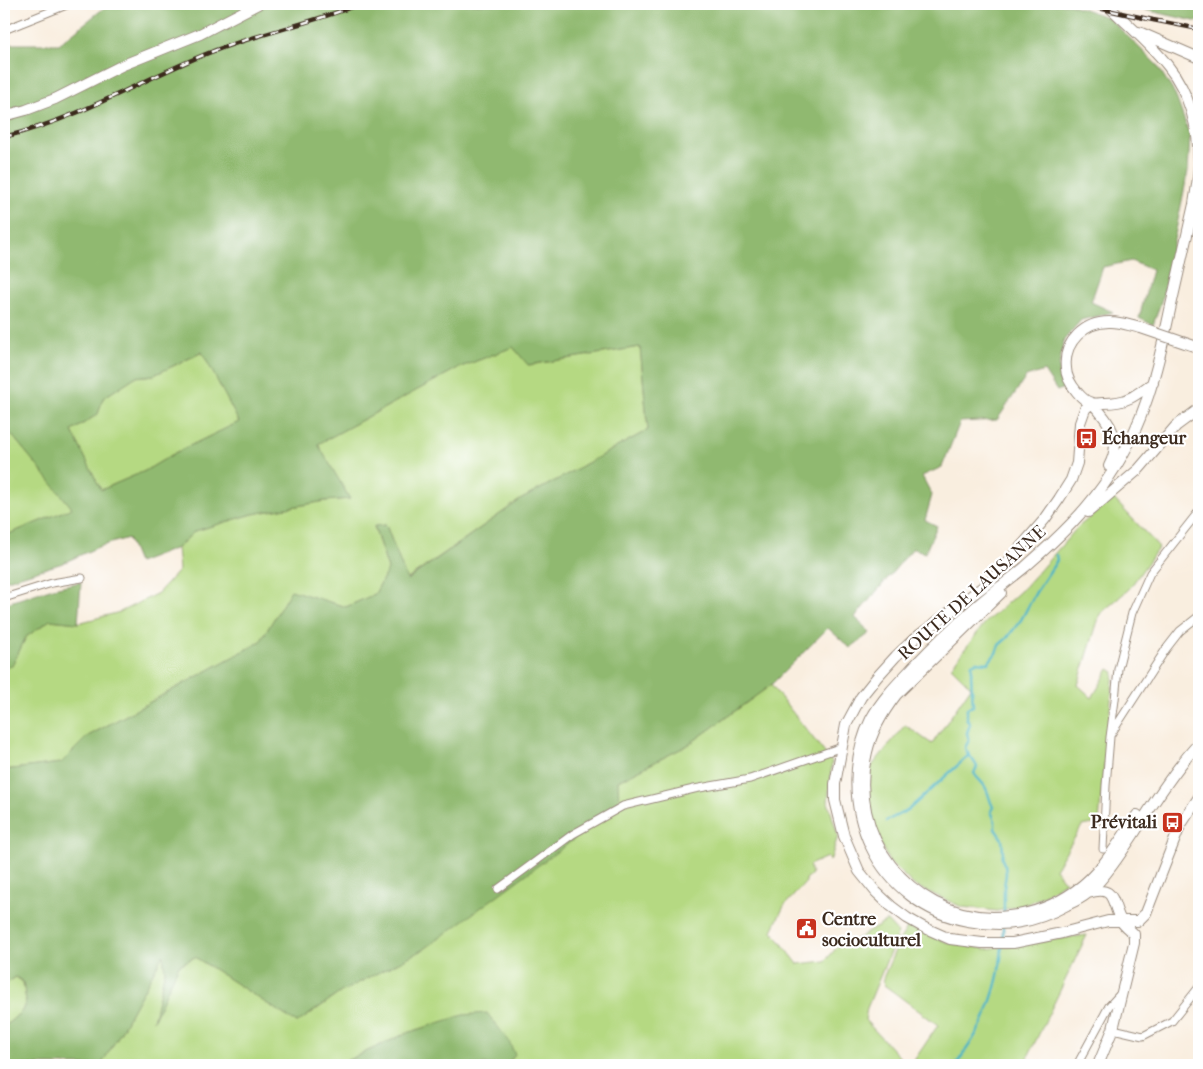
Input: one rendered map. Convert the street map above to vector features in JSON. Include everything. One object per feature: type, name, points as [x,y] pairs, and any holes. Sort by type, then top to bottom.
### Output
[{"type":"main road","points":[[4,116],[55,99],[123,65],[200,34],[258,4]]},
{"type":"main road","name":"ROUTE DE LAUSANNE","points":[[1106,4],[1169,66],[1186,97],[1197,136],[1197,184],[1194,204],[1152,383],[1138,425],[1111,474],[1071,525],[1025,567],[973,609],[923,656],[879,705],[864,735],[859,751],[856,770],[858,806],[865,833],[874,854],[894,881],[910,896],[932,909],[956,919],[982,924],[1007,925],[1026,922],[1045,916],[1087,893],[1109,869],[1160,792],[1199,743]]},
{"type":"main road","points":[[1134,30],[1199,58]]},
{"type":"main road","points":[[1152,383],[1130,398],[1122,401],[1108,403],[1086,401],[1072,384],[1066,370],[1066,359],[1072,340],[1082,330],[1094,324],[1110,322],[1141,328],[1197,347]]},
{"type":"main road","points":[[1092,403],[1109,424],[1114,437],[1115,449],[1112,461],[1093,498]]},
{"type":"main road","points":[[1092,403],[1085,409],[1080,422],[1077,462],[1071,480],[1060,499],[992,580],[914,639],[890,663],[862,697],[846,725],[835,784],[835,800],[844,836],[858,871],[876,892],[907,918],[950,939],[982,944],[1013,943],[1108,921],[1138,920],[1146,913],[1180,826],[1199,797]]},
{"type":"main road","points":[[1071,525],[1104,500],[1139,469],[1176,426],[1199,409]]},
{"type":"main road","name":"ROUTE DE LAUSANNE","points":[[1060,534],[906,685],[886,708],[878,722],[867,752],[863,788],[871,830],[886,860],[914,890],[935,902],[959,912],[1007,917],[1043,909],[1077,890],[1103,864],[1170,770],[1199,737]]},
{"type":"main road","points":[[1087,893],[1098,890],[1108,892],[1120,921],[1134,934],[1134,942],[1113,1029],[1098,1065]]},
{"type":"street","points":[[4,30],[69,4]]},
{"type":"street","points":[[1102,849],[1110,737],[1118,669],[1132,613],[1150,573],[1199,511]]},
{"type":"street","points":[[4,598],[52,584],[82,578]]},
{"type":"street","points":[[1110,737],[1175,637],[1199,616]]},
{"type":"street","points":[[498,890],[573,834],[622,806],[694,789],[750,779],[842,746]]},
{"type":"street","points":[[1113,1029],[1143,1036],[1172,1021],[1199,987]]},
{"type":"street","points":[[1077,1065],[1109,1006],[1122,992]]},
{"type":"green space","points":[[109,4],[1070,4],[1109,18],[1157,65],[1175,94],[1190,136],[1188,171],[1162,299],[1153,325],[1139,318],[1152,270],[1131,261],[1103,267],[1091,302],[1113,312],[1081,320],[1064,340],[1059,367],[1064,388],[1057,391],[1044,371],[1026,377],[997,420],[960,422],[942,467],[922,476],[932,495],[925,520],[937,526],[925,553],[913,548],[855,617],[870,633],[850,648],[828,628],[771,685],[688,745],[618,781],[619,806],[426,948],[341,992],[297,1023],[195,957],[179,965],[153,1021],[165,971],[163,955],[101,1065],[4,1065],[4,1027],[22,1011],[26,1001],[23,982],[16,977],[4,985],[4,770],[61,763],[88,736],[260,642],[291,590],[346,607],[375,594],[388,569],[374,526],[386,525],[407,580],[520,500],[648,430],[640,347],[528,365],[513,347],[458,368],[318,444],[350,499],[325,501],[253,514],[195,531],[177,548],[138,563],[128,538],[98,547],[63,563],[4,581],[4,536],[72,508],[11,434],[4,446],[4,44],[59,44]],"holes":[[[202,352],[239,422],[175,453],[145,471],[101,490],[72,431],[98,414],[103,398],[135,377],[154,375]]]},
{"type":"green space","points":[[1133,4],[1199,4],[1199,22],[1132,7]]},
{"type":"green space","points":[[513,347],[529,365],[640,347],[648,430],[520,500],[406,580],[386,525],[374,527],[388,569],[375,594],[346,607],[291,591],[260,642],[88,736],[61,763],[4,770],[4,668],[12,666],[26,637],[50,620],[78,623],[120,612],[158,593],[179,570],[177,548],[195,531],[253,514],[325,501],[349,499],[318,444],[458,368]]},
{"type":"green space","points":[[203,352],[239,422],[175,453],[145,471],[101,490],[72,431],[98,414],[103,398],[135,377],[154,375]]},
{"type":"green space","points":[[11,434],[73,508],[4,536],[4,446]]},
{"type":"green space","points":[[1113,498],[1159,547],[1129,589],[1100,614],[1078,685],[1092,698],[1109,669],[1114,672],[1099,823],[1082,826],[1055,869],[1065,882],[1043,896],[1025,905],[997,911],[962,907],[915,886],[889,862],[871,822],[867,772],[905,725],[932,744],[971,687],[951,667],[985,623],[1026,586],[1077,528]]},
{"type":"green space","points":[[81,582],[78,623],[50,620],[26,637],[12,666],[4,668],[4,604],[53,588]]},
{"type":"green space","points":[[771,685],[832,762],[828,802],[838,836],[830,861],[827,857],[809,865],[812,874],[784,906],[772,931],[798,964],[825,961],[839,945],[848,944],[887,921],[898,933],[867,1008],[865,1020],[907,1065],[506,1065],[515,1055],[407,1033],[338,1065],[101,1065],[163,954],[165,971],[154,1018],[179,965],[195,957],[297,1023],[341,992],[618,781],[688,745]]},
{"type":"green space","points":[[908,927],[949,943],[986,949],[1087,935],[1024,1065],[911,1065],[938,1025],[884,985],[883,978],[900,939]]},
{"type":"green space","points":[[16,977],[23,982],[26,1001],[22,1011],[4,1027],[4,985]]},
{"type":"green space","points":[[487,1013],[509,1041],[515,1055],[506,1065],[338,1065],[407,1033],[463,1015]]},
{"type":"waterway","points":[[1004,914],[1006,874],[1002,857],[1002,839],[995,829],[995,821],[991,811],[993,807],[987,792],[974,773],[977,767],[965,748],[969,740],[967,733],[970,724],[967,720],[967,708],[973,706],[972,664],[976,662],[988,663],[996,653],[999,645],[1021,620],[1036,592],[1057,560],[1056,555]]},
{"type":"waterway","points":[[886,821],[908,810],[967,757],[968,754]]},
{"type":"waterway","points":[[1003,927],[1003,939]]},
{"type":"waterway","points":[[956,1065],[977,1033],[987,1012],[998,974],[1002,945]]},
{"type":"railway","points":[[4,137],[76,113],[211,52],[359,4]]},
{"type":"railway","points":[[1080,4],[1199,29]]},
{"type":"place","name":"Échangeur","points":[[1086,438]]},
{"type":"place","name":"Prévitali","points":[[1173,822]]},
{"type":"place","name":"Centre socioculturel","points":[[806,929]]}]
